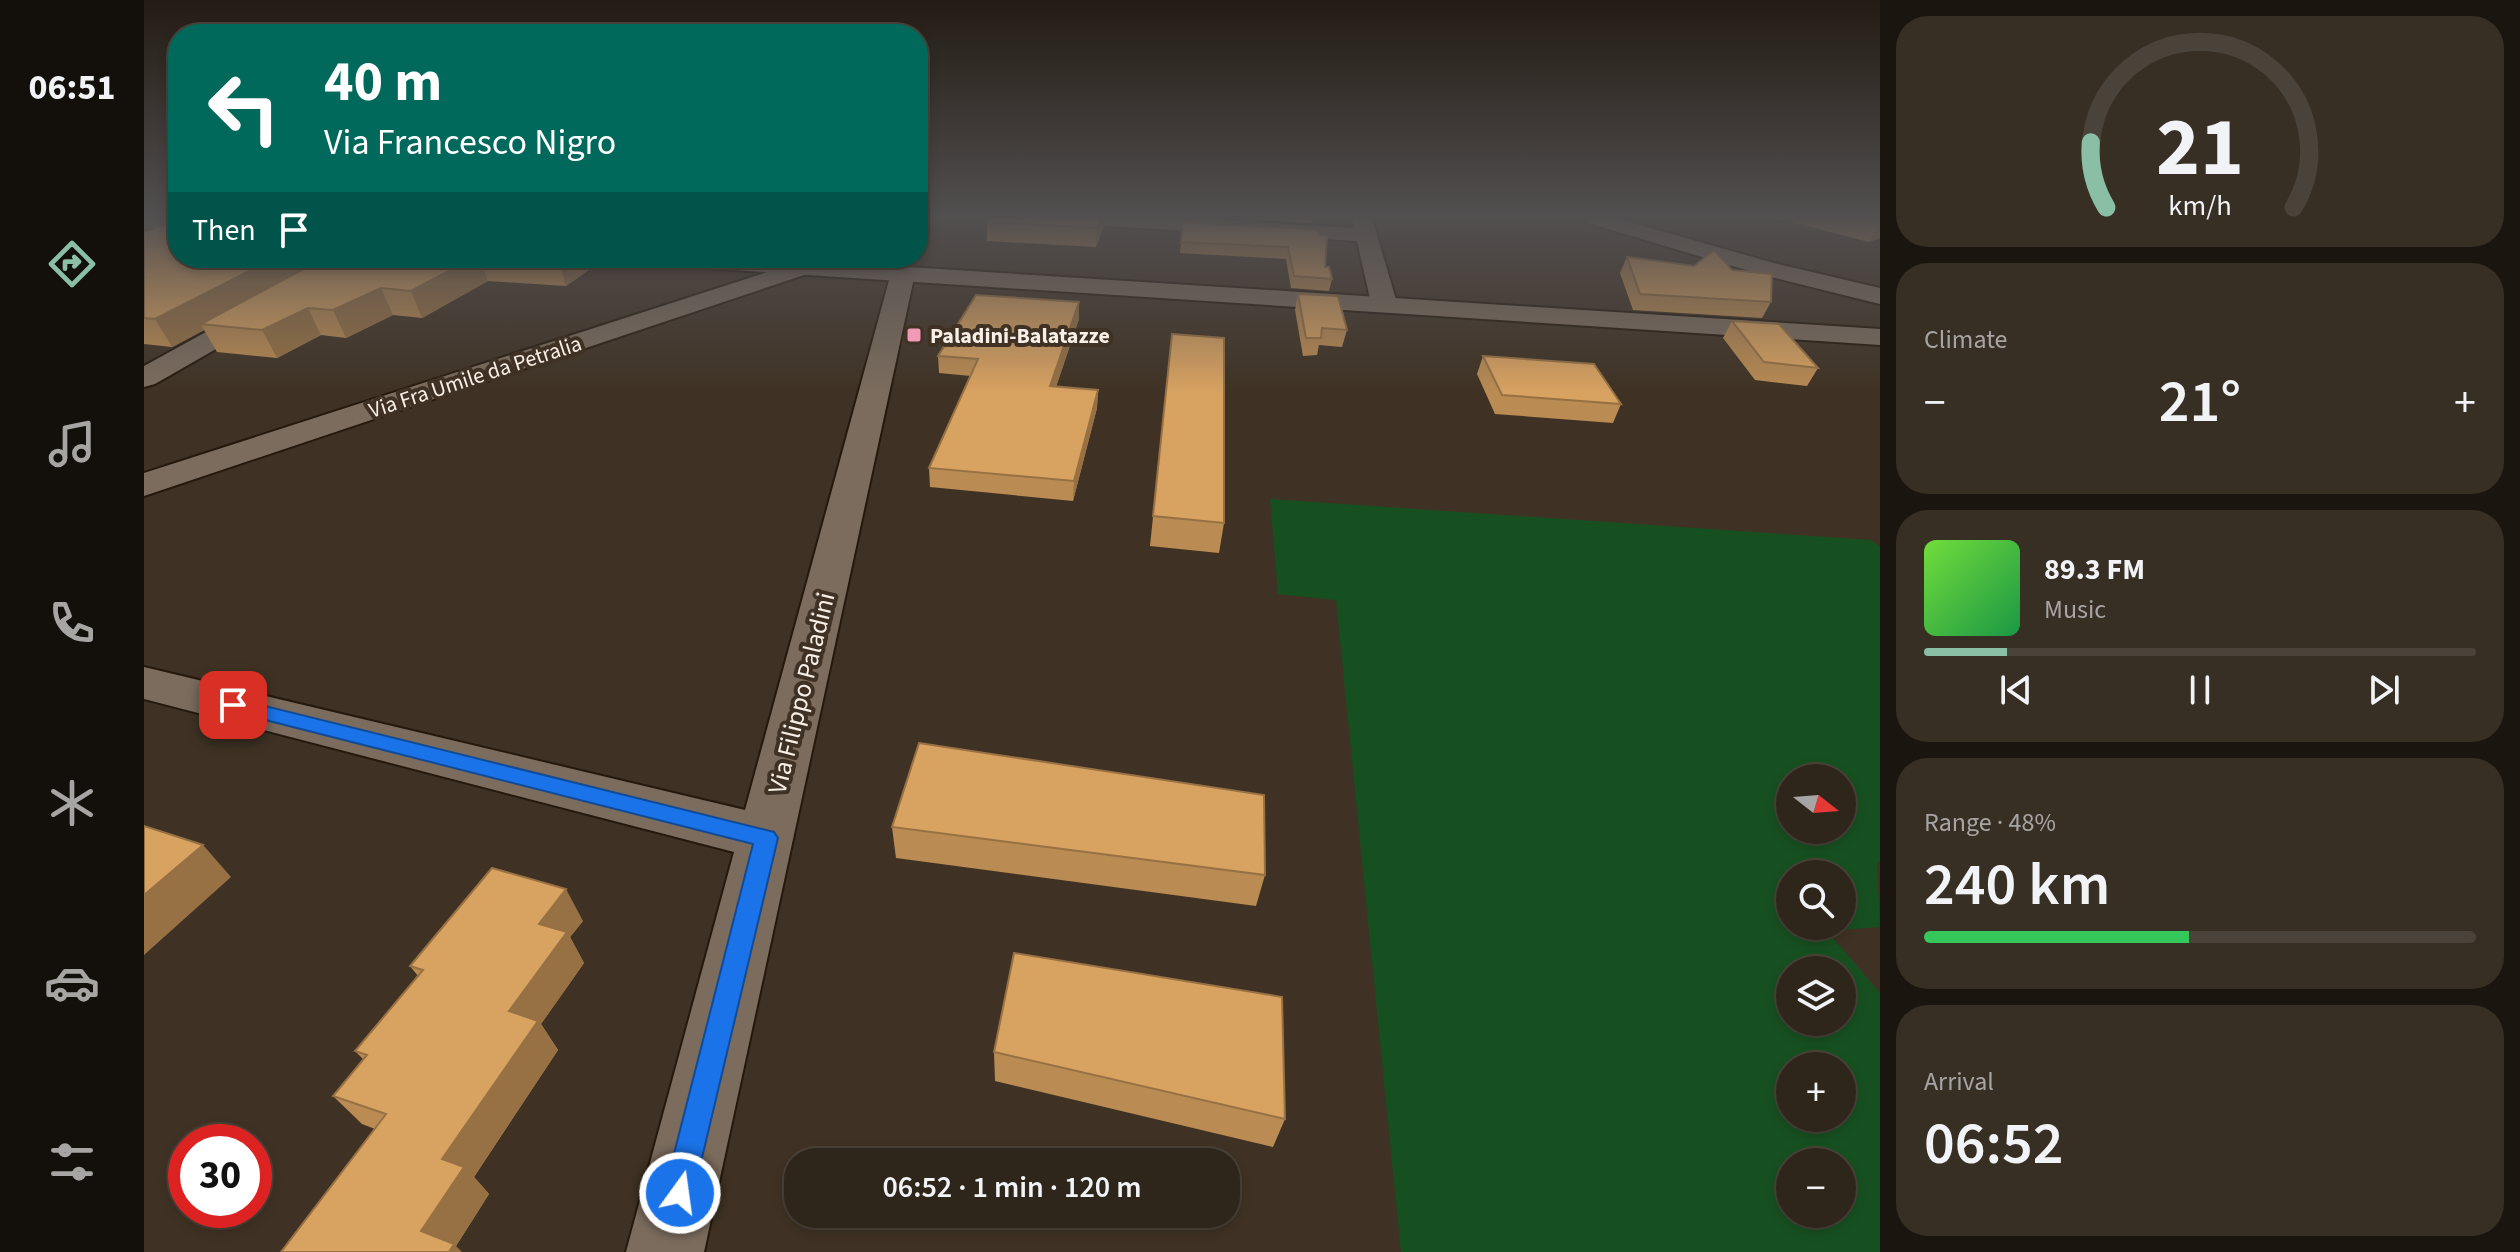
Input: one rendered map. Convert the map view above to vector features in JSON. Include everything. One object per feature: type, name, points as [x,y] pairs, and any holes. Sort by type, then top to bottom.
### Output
[{"type":"street","points":[[144,378],[325,276]]},
{"type":"street","name":"Via Fra Umile da Petralia","points":[[144,485],[776,276]]},
{"type":"street","name":"Via Filippo Paladini","points":[[665,1252],[902,276]]},
{"type":"street","points":[[958,276],[1880,337]]},
{"type":"street","points":[[1377,276],[1384,303]]},
{"type":"street","points":[[1799,276],[1880,296]]},
{"type":"street","points":[[144,683],[766,838]]},
{"type":"green space","points":[[1270,499],[1871,540],[1880,547],[1880,862],[1877,864],[1880,927],[1856,929],[1856,860],[1776,860],[1776,940],[1835,940],[1848,956],[1776,956],[1776,1036],[1856,1036],[1856,965],[1880,993],[1880,1252],[1401,1252],[1336,600],[1278,594]]},
{"type":"building","points":[[144,276],[239,276],[155,319],[144,318]]},
{"type":"building","points":[[290,276],[438,276],[411,291],[381,288],[333,310],[308,308],[262,330],[201,324]]},
{"type":"building","points":[[1299,276],[1331,276],[1332,279]]},
{"type":"building","points":[[1634,276],[1772,276],[1771,302],[1640,294]]},
{"type":"building","points":[[1298,294],[1338,296],[1347,330],[1322,328],[1321,338],[1306,338]]},
{"type":"building","points":[[976,295],[1079,302],[1050,386],[1098,390],[1074,481],[929,468],[978,359],[938,356]]},
{"type":"building","points":[[1732,321],[1779,324],[1818,368],[1764,362]]},
{"type":"building","points":[[1172,334],[1224,338],[1224,523],[1153,516]]},
{"type":"building","points":[[1483,356],[1594,364],[1621,404],[1502,395]]},
{"type":"building","points":[[919,743],[1264,795],[1265,875],[892,827]]},
{"type":"building","points":[[144,826],[203,845],[144,895]]},
{"type":"building","points":[[492,868],[566,889],[539,924],[567,932],[509,1011],[538,1021],[442,1159],[464,1167],[421,1231],[454,1244],[449,1252],[281,1252],[386,1114],[333,1096],[367,1055],[355,1051],[423,970],[410,966]]},
{"type":"building","points":[[1014,953],[1282,997],[1285,1119],[994,1052]]},
{"type":"place","name":"Paladini-Balatazze","points":[[914,335]]},
{"type":"route","points":[[233,705],[766,838],[680,1193]]}]
